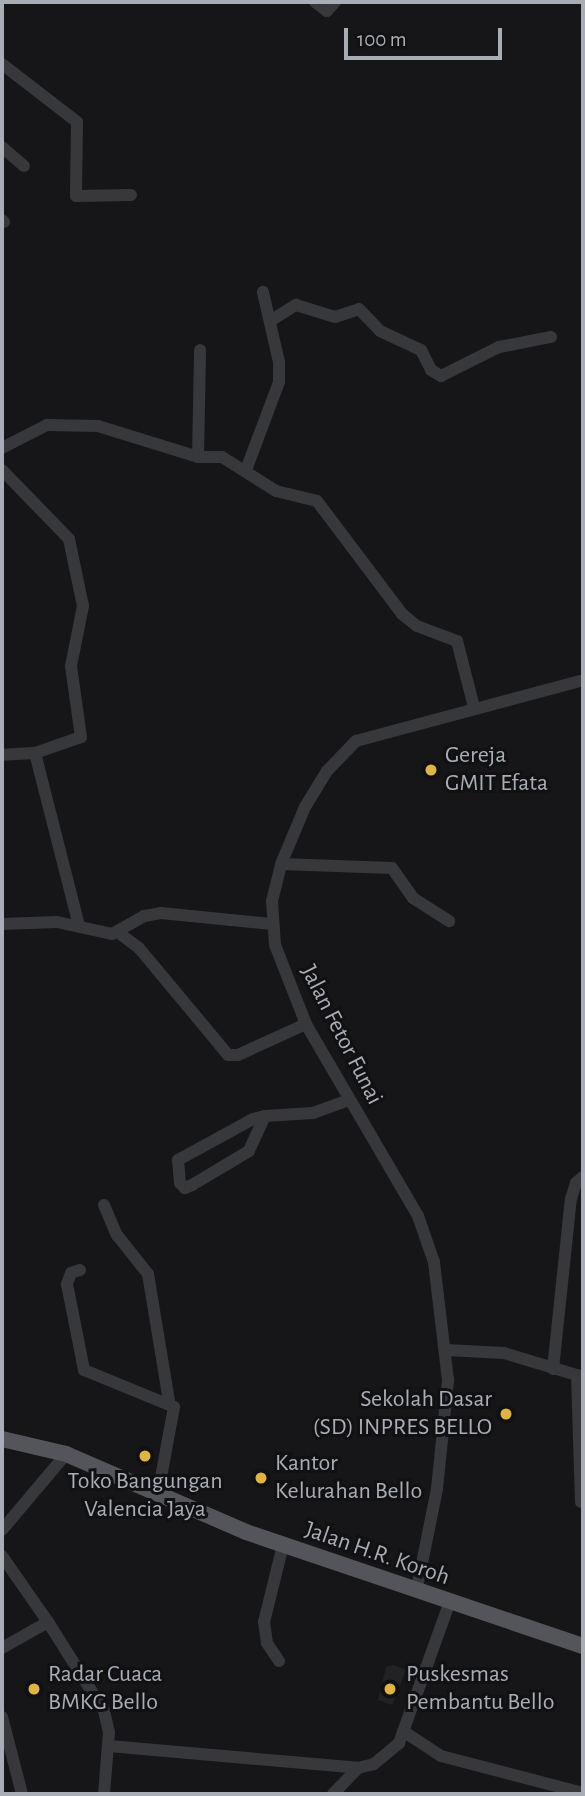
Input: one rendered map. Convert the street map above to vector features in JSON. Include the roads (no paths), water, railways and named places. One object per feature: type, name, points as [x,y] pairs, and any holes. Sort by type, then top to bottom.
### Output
[{"type":"main road","name":"Jalan H.R. Koroh","points":[[2,1438],[65,1454],[283,1545],[417,1588],[449,1604],[583,1646]]},
{"type":"street","points":[[315,2],[327,11],[335,2]]},
{"type":"street","points":[[2,64],[78,124],[76,196],[131,195]]},
{"type":"street","points":[[2,147],[24,166]]},
{"type":"street","points":[[246,470],[279,382],[263,292]]},
{"type":"street","points":[[270,321],[296,305],[335,317],[359,309],[380,331],[421,350],[431,370],[441,376],[499,347],[532,344],[551,337]]},
{"type":"street","points":[[198,457],[200,351]]},
{"type":"street","points":[[2,448],[47,425],[98,426],[198,457],[213,454],[246,470],[276,491],[317,501],[402,614],[418,626],[457,641],[474,707]]},
{"type":"street","points":[[2,470],[69,539],[83,600],[71,666],[81,737],[35,753],[2,755]]},
{"type":"street","name":"Jalan Fetor Funai","points":[[417,1588],[444,1435],[446,1350],[434,1262],[425,1229],[306,1024],[275,945],[272,901],[281,864],[305,807],[347,748],[363,737],[583,680]]},
{"type":"street","points":[[35,753],[79,926]]},
{"type":"street","points":[[281,864],[392,869],[413,898],[449,921]]},
{"type":"street","points":[[2,924],[40,920],[79,926],[102,934],[119,933],[154,913],[272,924]]},
{"type":"street","points":[[119,933],[139,948],[228,1055],[238,1055],[306,1024]]},
{"type":"street","points":[[265,1116],[249,1151],[192,1185],[185,1188],[180,1183],[178,1160],[265,1116],[313,1113],[348,1100]]},
{"type":"street","points":[[553,1369],[571,1199],[576,1183],[583,1177]]},
{"type":"street","points":[[104,1205],[117,1235],[148,1274],[169,1401],[175,1414],[158,1493]]},
{"type":"street","points":[[80,1270],[71,1273],[67,1284],[84,1370],[169,1401]]},
{"type":"street","points":[[446,1350],[503,1353],[580,1376],[581,1502]]},
{"type":"street","points":[[2,1530],[65,1454]]},
{"type":"street","points":[[279,1661],[267,1643],[264,1622],[283,1545]]},
{"type":"street","points":[[2,1556],[48,1622],[104,1711],[109,1746],[104,1794]]},
{"type":"street","points":[[333,1794],[358,1768],[392,1754],[403,1731],[449,1604]]},
{"type":"street","points":[[2,1648],[48,1622]]},
{"type":"street","points":[[2,1717],[22,1794]]},
{"type":"street","points":[[403,1731],[441,1756],[583,1793]]},
{"type":"street","points":[[109,1746],[358,1768]]},
{"type":"place","name":"Gereja GMIT Efata","points":[[431,770]]},
{"type":"place","name":"Sekolah Dasar (SD) INPRES BELLO","points":[[506,1414]]},
{"type":"place","name":"Toko Bangungan Valencia Jaya","points":[[145,1456]]},
{"type":"place","name":"Kantor Kelurahan Bello","points":[[261,1478]]},
{"type":"place","name":"Radar Cuaca BMKG Bello","points":[[34,1689]]},
{"type":"place","name":"Puskesmas Pembantu Bello","points":[[390,1689]]}]
